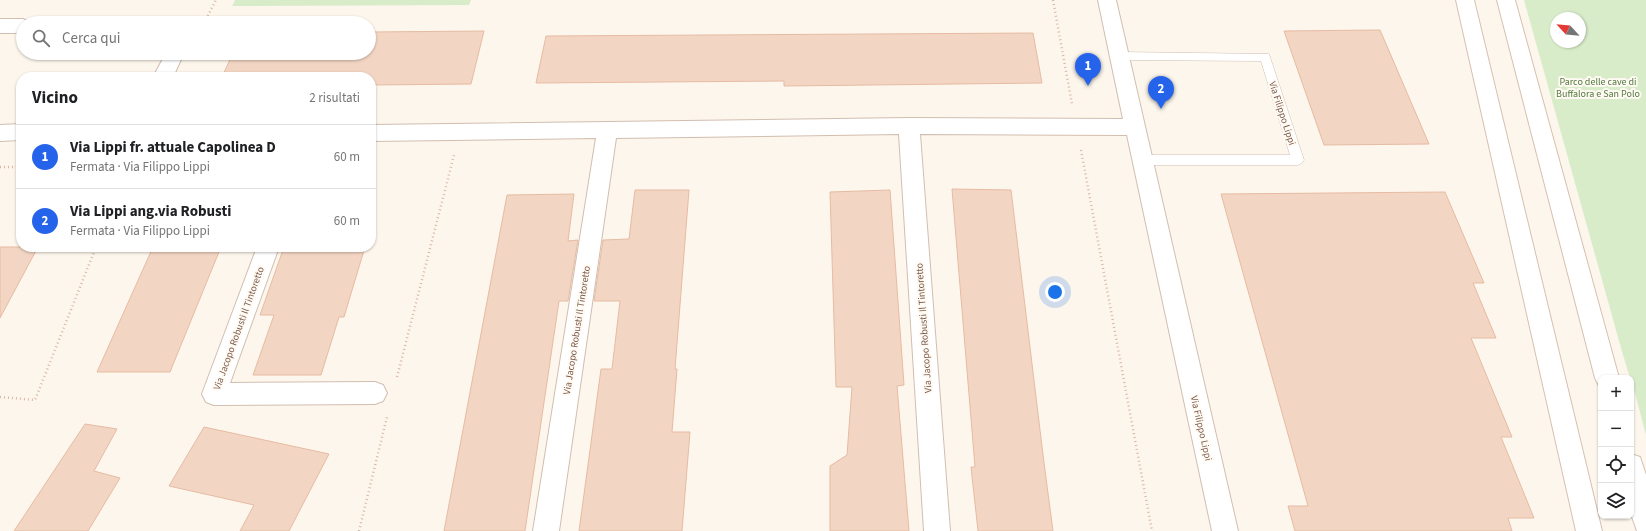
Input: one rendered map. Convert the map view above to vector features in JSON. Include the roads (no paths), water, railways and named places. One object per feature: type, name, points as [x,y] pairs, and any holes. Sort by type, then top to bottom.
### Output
[{"type":"street","name":"Via Filippo Lippi","points":[[1107,0],[1225,531]]},
{"type":"street","points":[[1465,0],[1589,531]]},
{"type":"street","points":[[1506,0],[1607,375]]},
{"type":"street","points":[[0,26],[16,26]]},
{"type":"street","points":[[166,72],[172,60]]},
{"type":"street","points":[[376,133],[908,126],[1135,127]]},
{"type":"street","name":"Via Jacopo Robusti Il Tintoretto","points":[[908,126],[937,531]]},
{"type":"street","name":"Via Jacopo Robusti Il Tintoretto","points":[[546,531],[607,130]]},
{"type":"street","name":"Via Jacopo Robusti Il Tintoretto","points":[[266,252],[214,394],[385,389]]},
{"type":"street","points":[[1634,477],[1646,522]]},
{"type":"lane","name":"Via Filippo Lippi","points":[[1119,56],[1265,56],[1298,160],[1142,160]]},
{"type":"place","name":"Via Lippi fr. attuale Capolinea D","points":[[1088,86]]},
{"type":"place","name":"Via Lippi ang.via Robusti","points":[[1161,109]]},
{"type":"park label","name":"Parco delle cave di Buffalora e San Polo","points":[[1598,86]]}]
